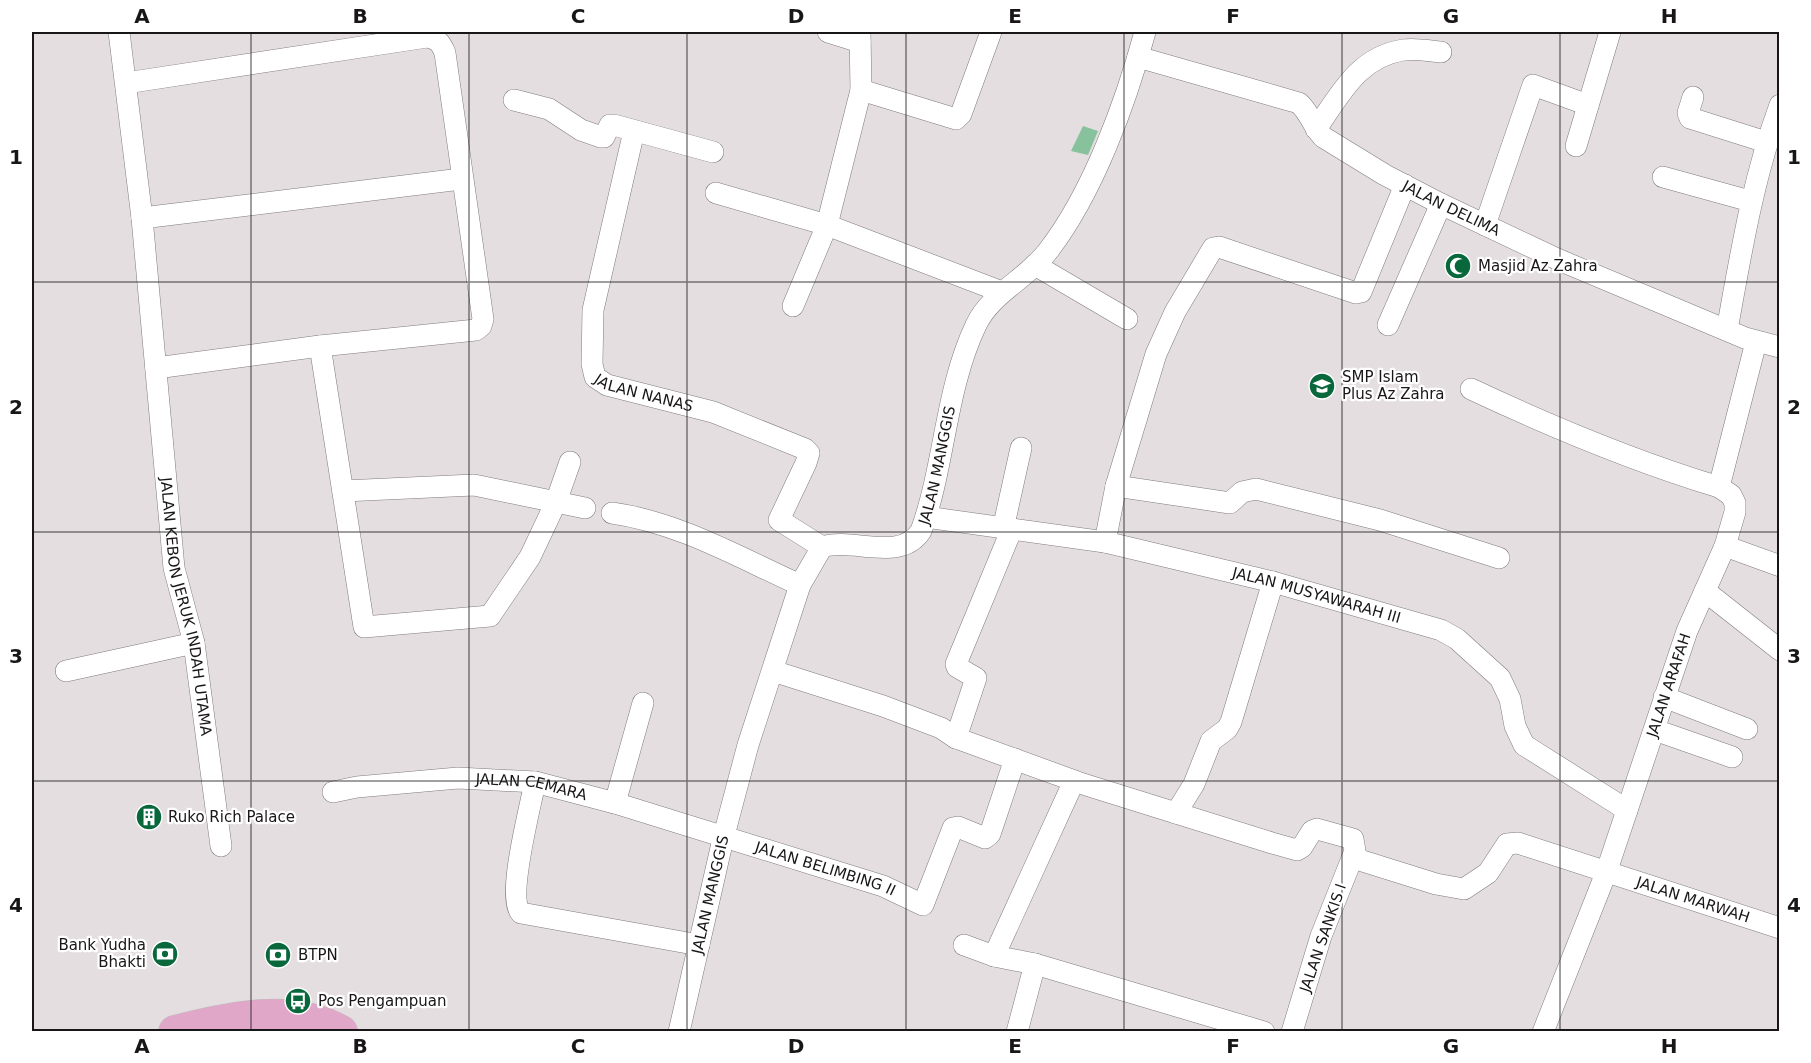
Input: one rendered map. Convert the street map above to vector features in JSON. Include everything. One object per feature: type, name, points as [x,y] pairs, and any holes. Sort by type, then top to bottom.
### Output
[{"type":"main road","points":[[176,1032],[279,1015],[306,1018],[341,1032]]},
{"type":"street","name":"JALAN KEBON JERUK INDAH UTAMA","points":[[119,32],[142,218],[174,568],[195,643],[220,846]]},
{"type":"street","points":[[793,306],[827,225],[861,90],[860,37],[828,32]]},
{"type":"street","points":[[861,90],[956,119],[961,114],[991,32]]},
{"type":"street","name":"JALAN MANGGIS","points":[[679,1032],[723,838],[748,746],[800,585],[822,547],[841,543],[895,548],[916,538],[926,517],[950,404],[970,339],[982,315],[1002,292],[1035,265],[1062,233],[1114,125],[1145,32]]},
{"type":"street","points":[[1576,146],[1610,32]]},
{"type":"street","points":[[126,83],[427,37],[436,39],[442,44],[445,53],[461,179],[483,318],[481,326],[476,330],[320,346],[156,368]]},
{"type":"street","points":[[1316,129],[1359,69],[1383,55],[1405,50],[1441,52]]},
{"type":"street","name":"JALAN DELIMA","points":[[1138,57],[1299,103],[1307,109],[1323,138],[1441,204],[1557,259],[1756,342],[1779,347]]},
{"type":"street","points":[[1485,225],[1533,85],[1588,105]]},
{"type":"street","points":[[1693,97],[1688,113],[1690,118],[1766,142]]},
{"type":"street","points":[[514,100],[549,109],[581,130],[601,137],[604,137],[609,125],[713,152]]},
{"type":"street","points":[[1727,330],[1750,201],[1779,105]]},
{"type":"street","name":"JALAN NANAS","points":[[634,131],[593,310],[592,364],[595,377],[608,385],[712,412],[805,449],[809,453],[806,463],[779,520],[822,547]]},
{"type":"street","points":[[1663,177],[1750,201]]},
{"type":"street","points":[[142,218],[461,179]]},
{"type":"street","points":[[1106,542],[1116,486],[1163,335],[1213,248],[1218,247],[1356,293],[1361,292],[1405,185]]},
{"type":"street","points":[[716,193],[827,225],[1002,292]]},
{"type":"street","points":[[1388,325],[1441,204]]},
{"type":"street","points":[[1035,265],[1127,319]]},
{"type":"street","points":[[1471,389],[1599,446],[1719,487],[1756,342]]},
{"type":"street","points":[[320,346],[364,627],[490,616],[530,557],[556,502],[570,462]]},
{"type":"street","points":[[956,738],[976,678],[957,667],[956,664],[1007,530],[1021,448]]},
{"type":"street","points":[[343,491],[465,484],[585,508]]},
{"type":"street","points":[[1116,486],[1230,503],[1242,492],[1256,489],[1380,520],[1500,558]]},
{"type":"street","name":"JALAN ARAFAH","points":[[1551,1029],[1687,631],[1725,546],[1735,512],[1735,503],[1731,495],[1719,487]]},
{"type":"street","points":[[612,513],[659,524],[800,585]]},
{"type":"street","name":"JALAN MUSYAWARAH III","points":[[926,517],[1106,542],[1273,582],[1421,622],[1456,639],[1500,678],[1510,699],[1515,726],[1524,746],[1627,810]]},
{"type":"street","points":[[1725,546],[1779,566]]},
{"type":"street","points":[[1176,813],[1194,784],[1211,741],[1227,729],[1231,722],[1273,582]]},
{"type":"street","points":[[1705,591],[1779,650]]},
{"type":"street","points":[[66,671],[195,643]]},
{"type":"street","points":[[773,671],[884,706],[941,728],[956,738],[1074,781],[1176,813],[1297,850],[1312,831],[1317,829],[1348,836],[1354,851]]},
{"type":"street","points":[[1664,697],[1747,729]]},
{"type":"street","points":[[615,803],[643,703]]},
{"type":"street","points":[[1655,730],[1732,757]]},
{"type":"street","name":"JALAN BELIMBING II","points":[[723,838],[882,886],[923,906],[954,828],[958,827],[985,838],[990,834],[1015,759]]},
{"type":"street","name":"JALAN CEMARA","points":[[333,792],[357,787],[458,778],[535,782],[615,803],[723,838]]},
{"type":"street","points":[[994,956],[1074,781]]},
{"type":"street","points":[[535,782],[519,858],[516,899],[521,913],[699,945]]},
{"type":"street","name":"JALAN MARWAH","points":[[1354,851],[1436,884],[1464,889],[1488,873],[1507,844],[1512,842],[1779,928]]},
{"type":"street","name":"JALAN SANKIS I","points":[[1292,1032],[1321,936],[1354,851]]},
{"type":"street","points":[[964,945],[994,956],[1035,964],[1264,1032]]},
{"type":"street","points":[[1017,1032],[1035,964]]},
{"type":"green space","points":[[1083,126],[1098,131],[1088,155],[1071,151]]},
{"type":"place","name":"Masjid Az Zahra","points":[[1458,266]]},
{"type":"place","name":"SMP Islam Plus Az Zahra","points":[[1322,386]]},
{"type":"place","name":"Ruko Rich Palace","points":[[149,817]]},
{"type":"place","name":"Bank Yudha Bhakti","points":[[165,954]]},
{"type":"place","name":"BTPN","points":[[278,955]]},
{"type":"place","name":"Pos Pengampuan","points":[[298,1001]]}]
